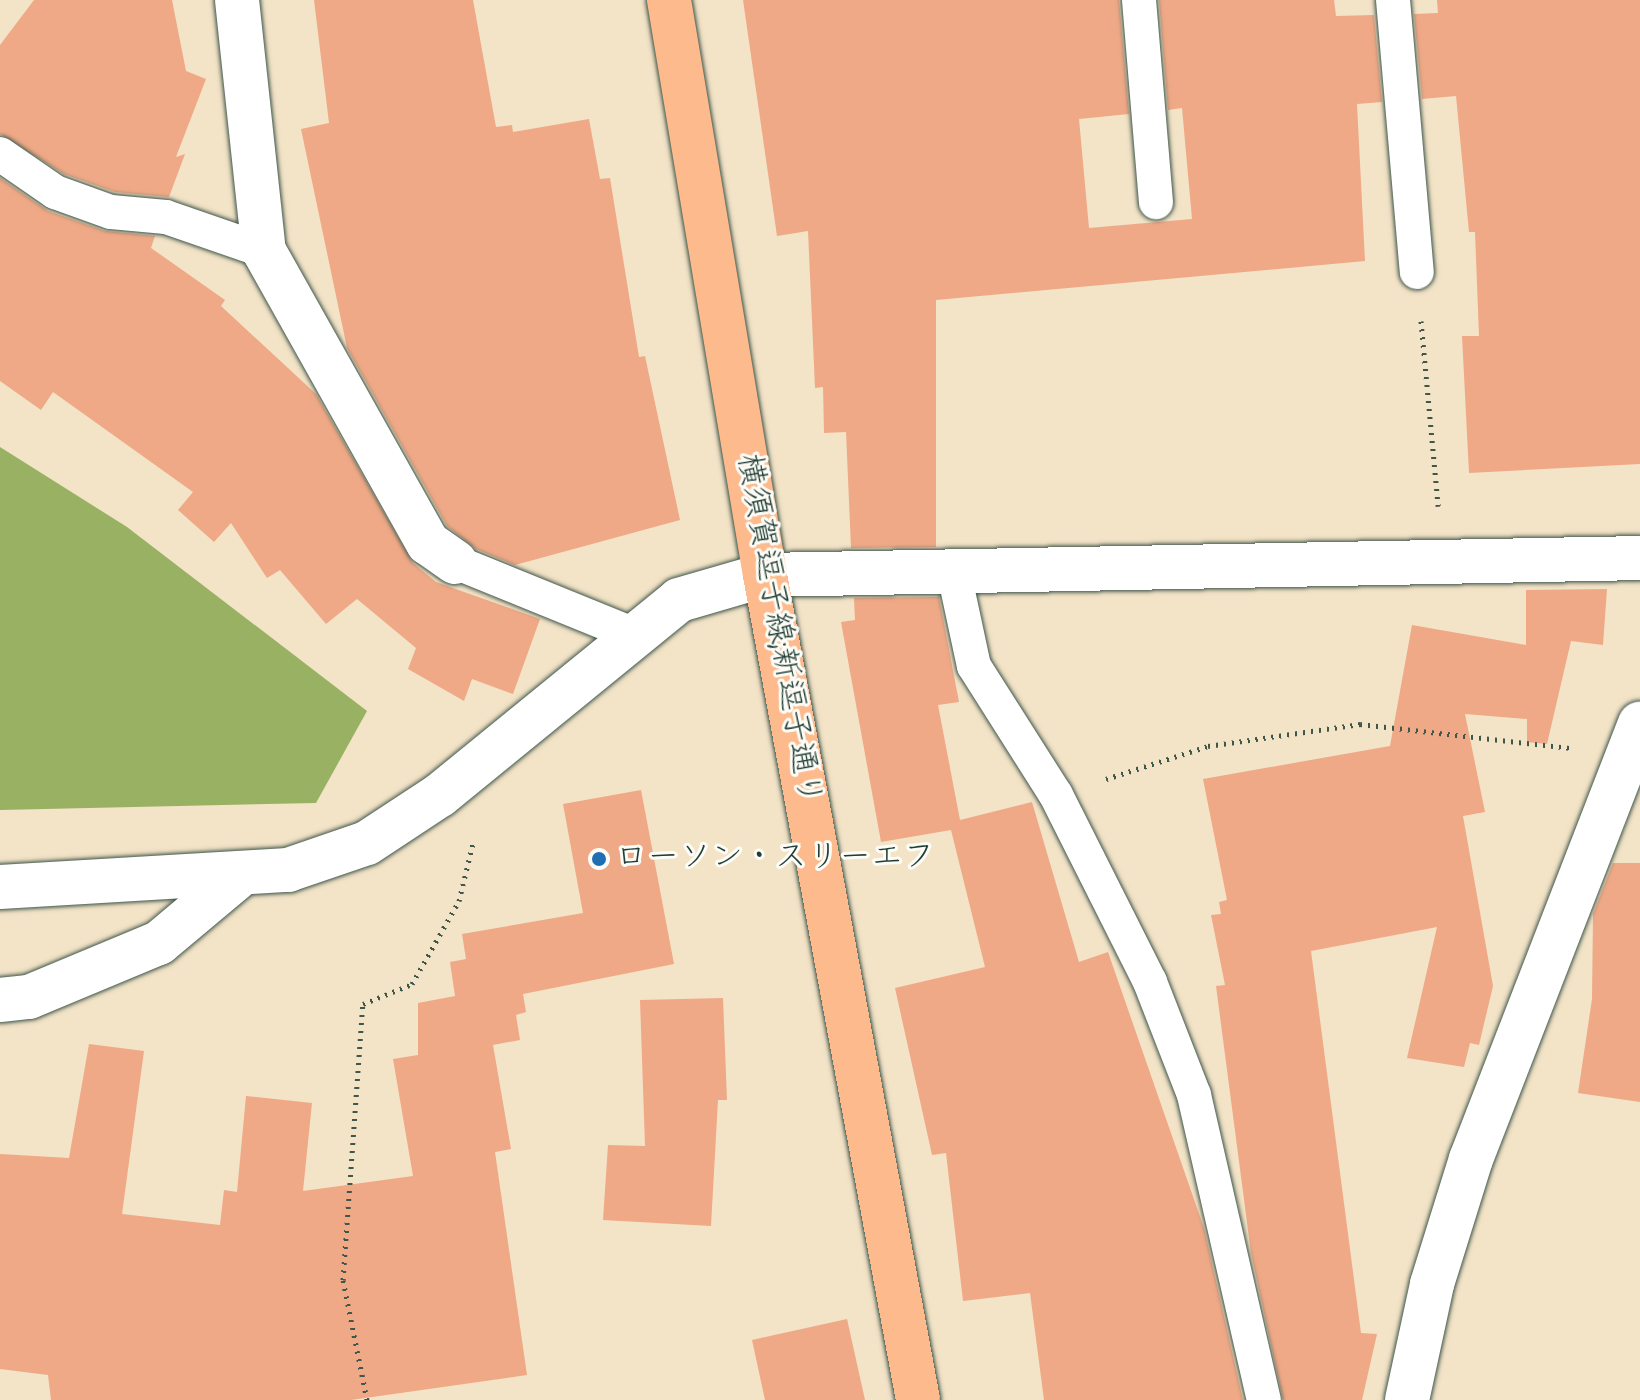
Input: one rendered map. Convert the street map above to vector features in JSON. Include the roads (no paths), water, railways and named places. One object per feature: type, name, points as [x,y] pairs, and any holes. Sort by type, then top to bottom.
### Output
[{"type":"main road","name":"横須賀逗子線;新逗子通り","points":[[669,0],[765,575],[918,1400]]},
{"type":"street","points":[[237,0],[264,251],[428,543],[455,562]]},
{"type":"street","points":[[0,887],[288,870],[367,843],[464,775],[632,634],[679,600],[765,575],[1640,558]]},
{"type":"street","points":[[1407,1400],[1432,1284],[1471,1159],[1636,744]]},
{"type":"street","points":[[0,1000],[29,997],[159,943],[240,875]]},
{"type":"lane","points":[[1139,0],[1156,202]]},
{"type":"lane","points":[[1393,0],[1417,272]]},
{"type":"lane","points":[[0,154],[55,192],[111,212],[166,217],[264,251]]},
{"type":"lane","points":[[455,562],[632,634]]},
{"type":"lane","points":[[954,573],[974,666],[1056,795],[1150,982],[1194,1095],[1264,1400]]},
{"type":"place","name":"ローソン・スリーエフ","points":[[599,859]]}]
